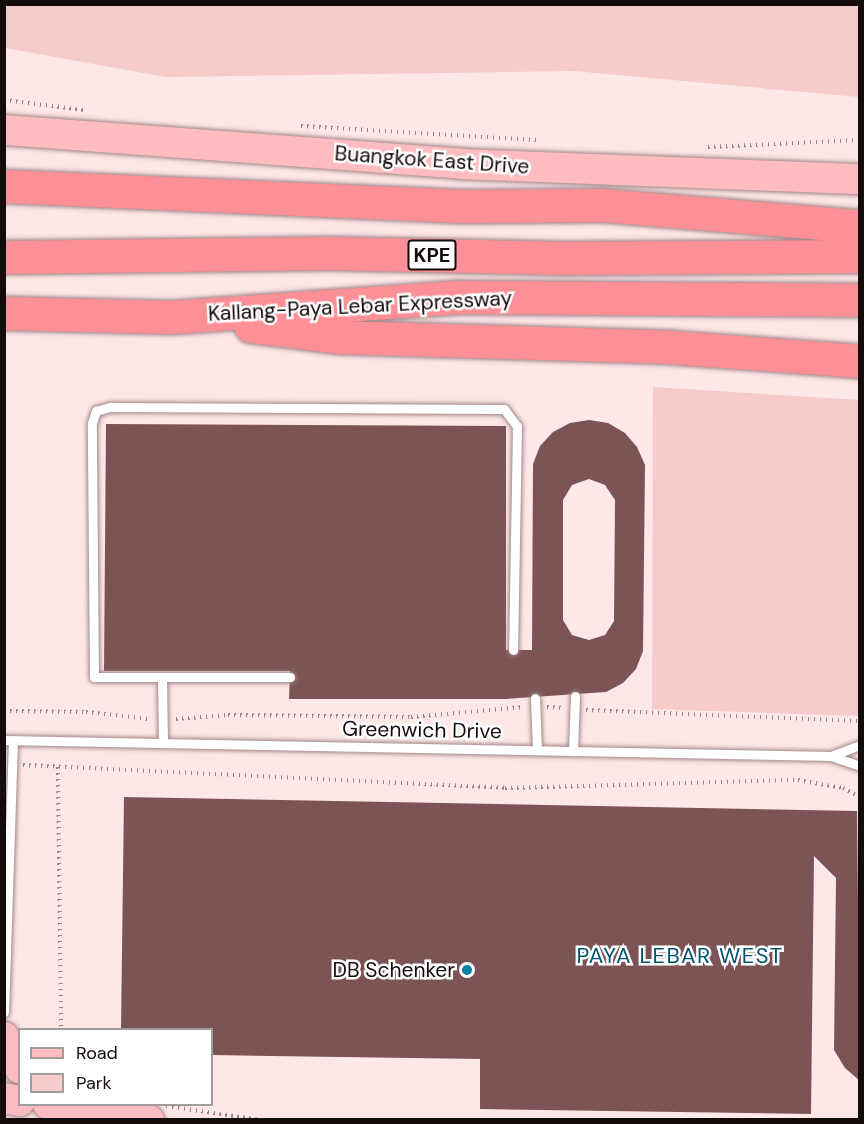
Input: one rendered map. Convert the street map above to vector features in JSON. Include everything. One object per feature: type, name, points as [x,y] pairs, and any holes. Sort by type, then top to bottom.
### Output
[{"type":"highway","points":[[4,186],[462,206],[602,205],[860,226]]},
{"type":"highway","name":"Kallang-Paya Lebar Expressway","points":[[4,257],[328,253],[566,258],[860,256]]},
{"type":"highway","name":"Kallang-Paya Lebar Expressway","points":[[4,313],[172,317],[458,297],[860,300]]},
{"type":"highway","points":[[172,317],[339,337],[670,346],[860,361]]},
{"type":"main road","name":"Buangkok East Drive","points":[[4,130],[462,164],[860,179]]},
{"type":"main road","points":[[4,1037],[18,1064]]},
{"type":"main road","points":[[61,1106],[149,1119]]},
{"type":"lane","points":[[290,677],[100,680],[94,677],[92,670],[92,423],[96,411],[110,407],[504,409],[517,426],[513,650]]},
{"type":"lane","points":[[162,678],[163,743]]},
{"type":"lane","points":[[573,751],[575,696]]},
{"type":"lane","points":[[535,702],[537,750]]},
{"type":"lane","name":"Greenwich Drive","points":[[4,1012],[12,765],[9,740],[831,756],[860,766]]},
{"type":"lane","name":"Greenwich Drive","points":[[831,756],[860,745]]},
{"type":"path","points":[[4,100],[95,111]]},
{"type":"path","points":[[292,125],[547,141]]},
{"type":"path","points":[[698,147],[860,140]]},
{"type":"path","points":[[4,711],[86,712],[163,721],[228,715],[411,717],[535,702],[575,709],[860,721]]},
{"type":"path","points":[[12,765],[504,788],[798,780],[843,788],[860,797]]},
{"type":"path","points":[[58,767],[61,1028]]},
{"type":"path","points":[[171,1106],[261,1119]]},
{"type":"green space","points":[[4,5],[859,5],[859,97],[574,71],[165,77],[5,48]]},
{"type":"green space","points":[[653,387],[859,400],[859,716],[652,709]]},
{"type":"building","points":[[589,420],[608,423],[625,433],[637,447],[645,465],[643,651],[636,669],[623,683],[606,692],[506,699],[289,699],[290,671],[104,671],[106,424],[506,426],[506,650],[532,650],[533,464],[540,446],[553,432],[570,423]],"holes":[[[589,479],[605,485],[615,500],[614,621],[605,635],[589,640],[572,635],[563,620],[563,500],[572,485]]]},
{"type":"building","name":"DB Schenker","points":[[124,797],[857,811],[860,1081],[845,1068],[834,1050],[836,878],[814,856],[811,1114],[480,1109],[480,1059],[213,1055],[213,1028],[121,1028]]},
{"type":"place","name":"DB Schenker","points":[[467,970]]},
{"type":"district","name":"PAYA LEBAR WEST","points":[[680,956]]}]
